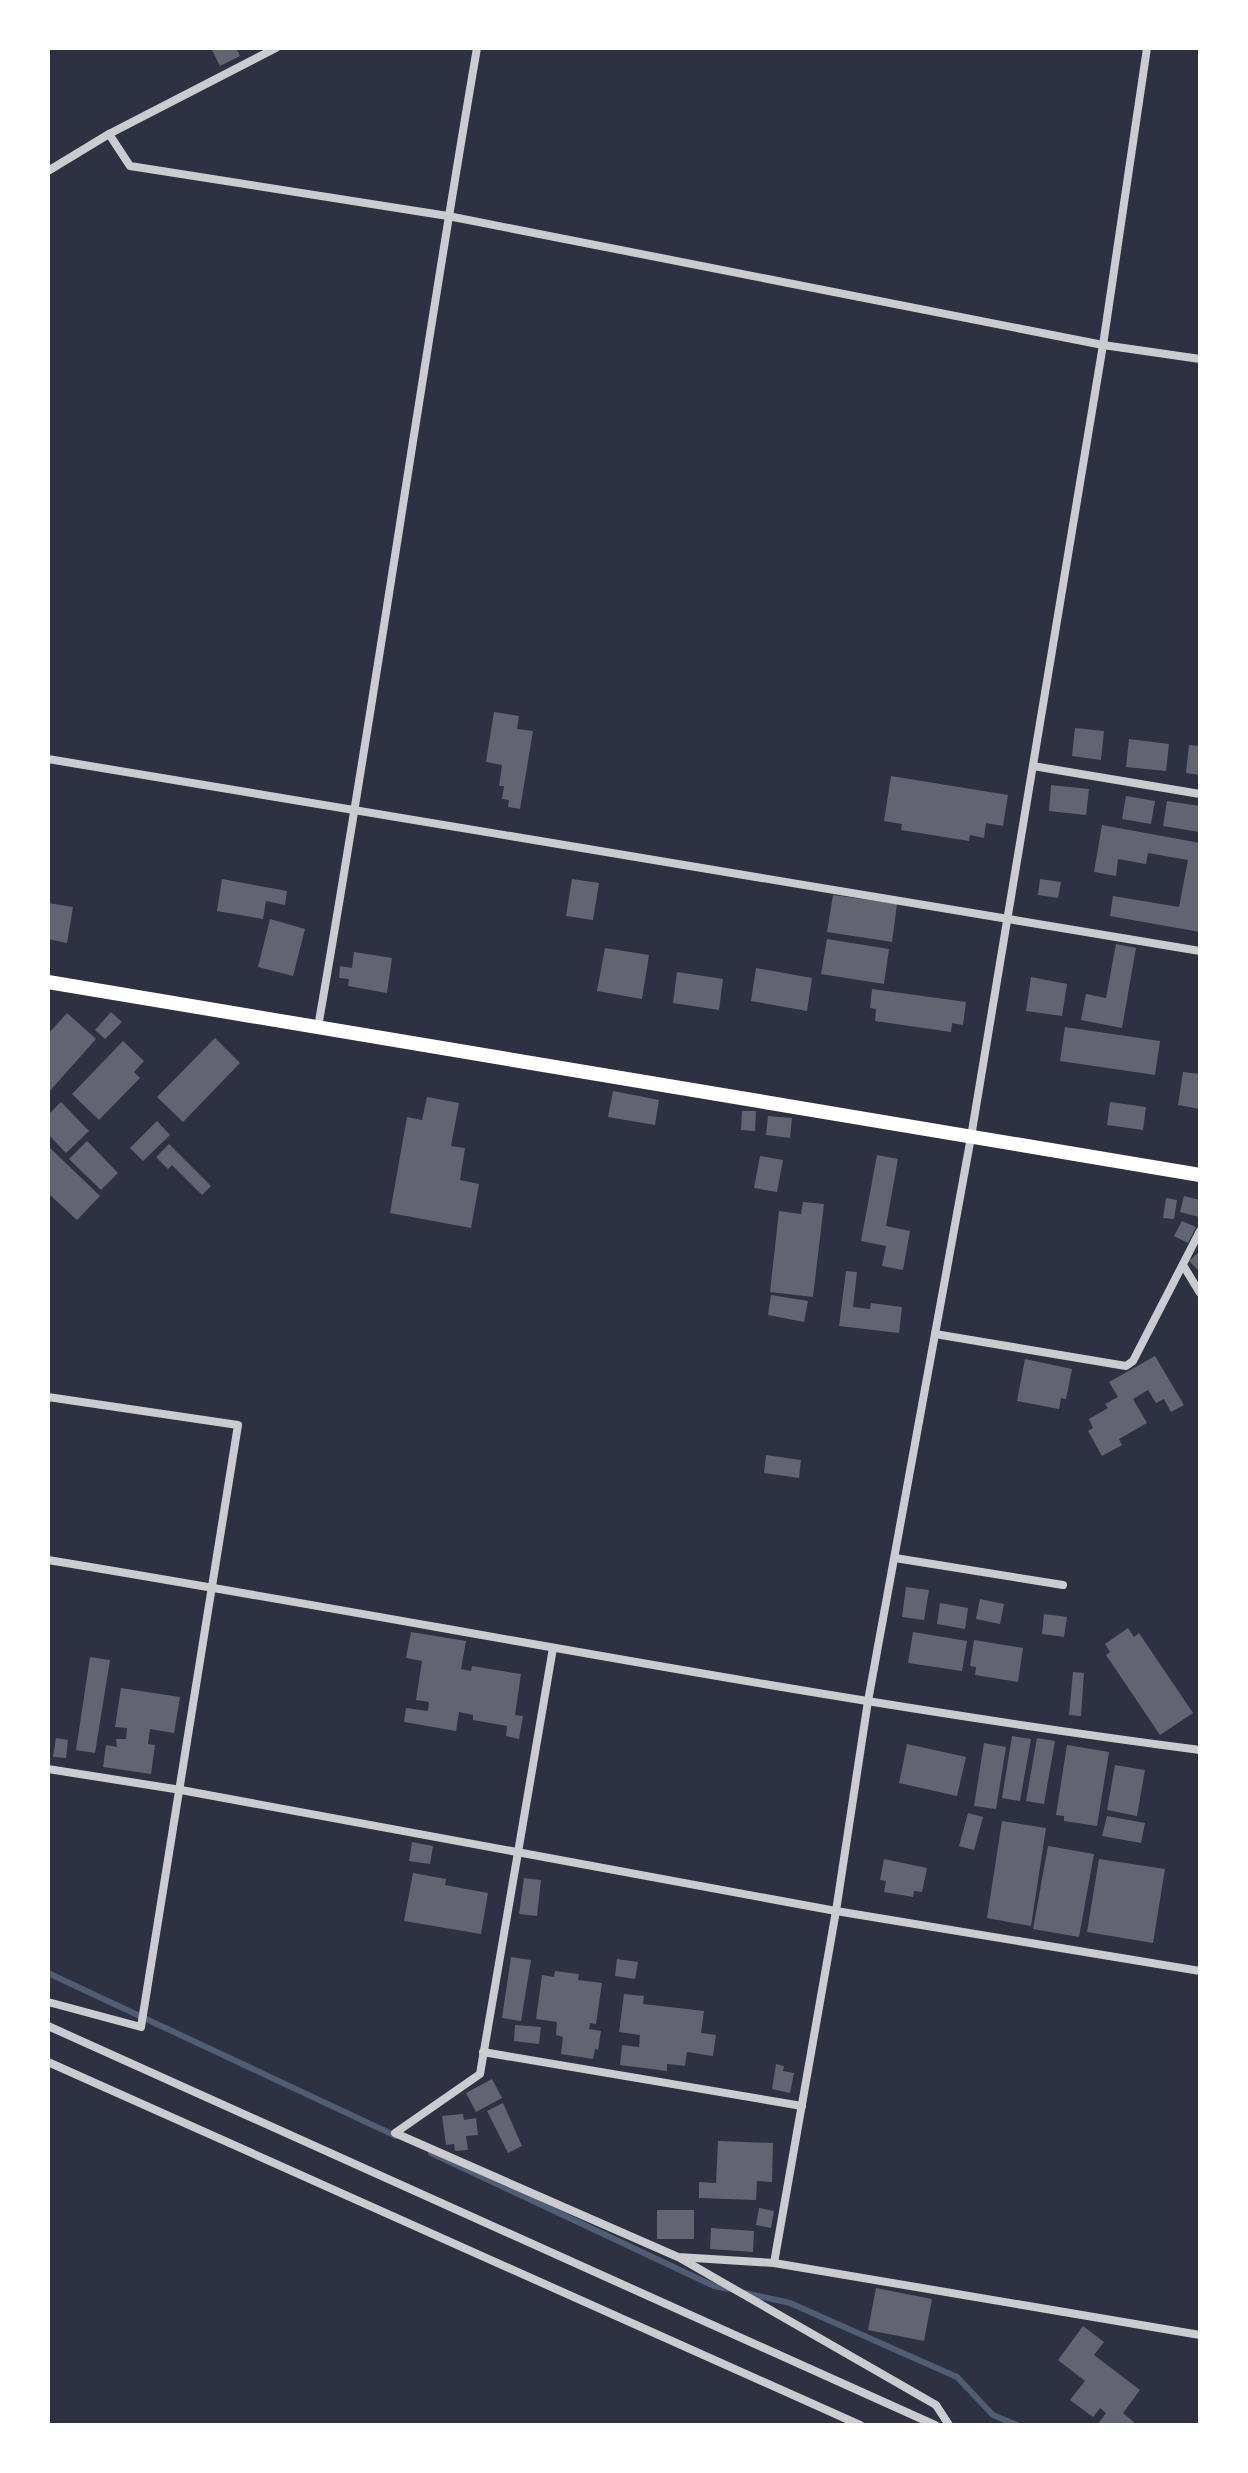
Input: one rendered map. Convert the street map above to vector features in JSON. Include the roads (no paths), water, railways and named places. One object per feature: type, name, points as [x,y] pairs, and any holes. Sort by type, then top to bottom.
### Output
[{"type":"highway","points":[[48,982],[1200,1175]]},
{"type":"street","points":[[48,171],[109,134],[276,48]]},
{"type":"street","points":[[318,1027],[356,809],[477,48]]},
{"type":"street","points":[[774,2263],[836,1911],[868,1701],[971,1137],[1103,345],[1147,48]]},
{"type":"street","points":[[109,134],[130,166],[448,216],[1103,345],[1200,359]]},
{"type":"street","points":[[48,759],[1200,951]]},
{"type":"street","points":[[1033,766],[1200,794]]},
{"type":"street","points":[[935,1334],[1126,1366],[1133,1361],[1200,1231]]},
{"type":"street","points":[[1183,1265],[1200,1293]]},
{"type":"street","points":[[48,1397],[238,1425],[141,2027],[48,2002]]},
{"type":"street","points":[[895,1558],[1063,1585]]},
{"type":"street","points":[[48,1560],[868,1701],[1200,1750]]},
{"type":"street","points":[[553,1648],[480,2074],[395,2133],[678,2257],[936,2405],[949,2425]]},
{"type":"street","points":[[48,1769],[181,1790],[836,1911],[1200,1971]]},
{"type":"street","points":[[48,2026],[935,2425]]},
{"type":"street","points":[[483,2052],[802,2106]]},
{"type":"street","points":[[48,2062],[860,2425]]},
{"type":"street","points":[[678,2257],[774,2263],[1200,2335]]},
{"type":"waterway","points":[[48,1973],[396,2136]]},
{"type":"waterway","points":[[431,2153],[714,2286],[730,2289]]},
{"type":"waterway","points":[[745,2293],[790,2303],[957,2377],[993,2415],[1017,2425]]}]
